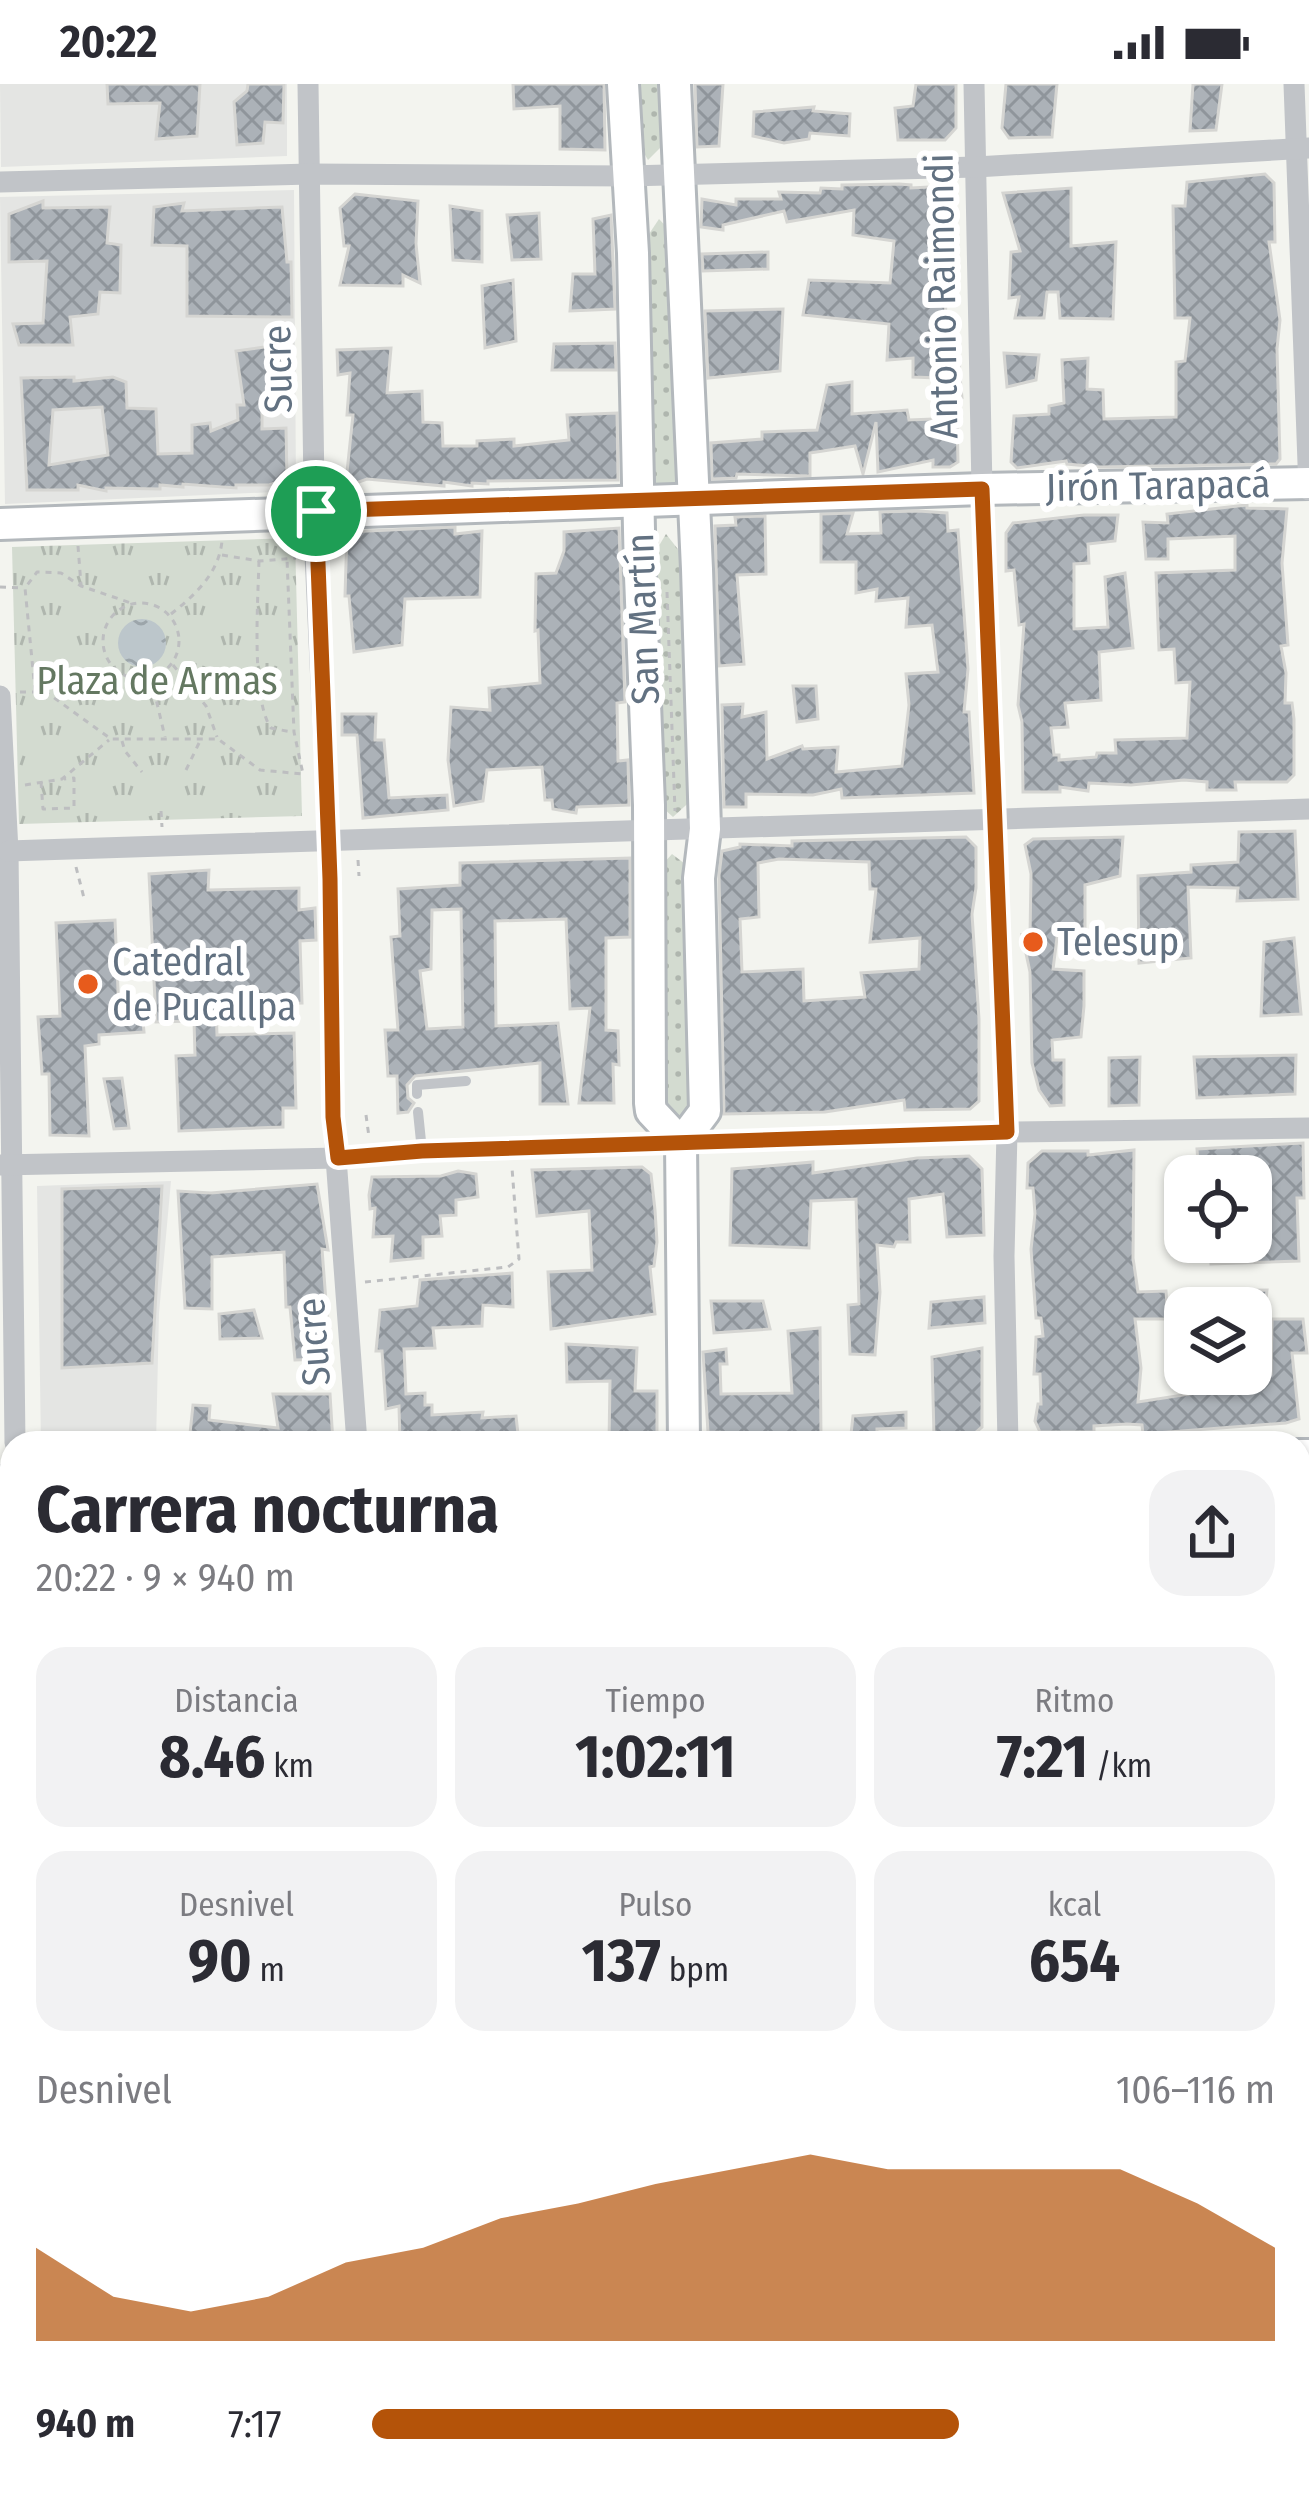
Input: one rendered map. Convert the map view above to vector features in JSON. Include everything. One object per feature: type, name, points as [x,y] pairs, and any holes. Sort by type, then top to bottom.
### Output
[{"type":"main road","name":"San Martín","points":[[623,84],[649,818],[650,1103],[651,1111],[681,1143]]},
{"type":"main road","name":"San Martín","points":[[675,84],[705,829],[699,878],[705,1111],[681,1143],[684,1431]]},
{"type":"main road","name":"Jirón Tarapacá","points":[[0,524],[982,489],[1309,486]]},
{"type":"street","name":"Sucre","points":[[308,84],[328,841],[326,1007],[356,1431]]},
{"type":"street","name":"Antonio Raimondi","points":[[974,84],[982,489],[1007,1132],[1008,1431]]},
{"type":"street","points":[[1294,84],[1302,148],[1309,486]]},
{"type":"street","points":[[0,182],[310,174],[628,176],[976,167],[1302,148]]},
{"type":"street","points":[[9,694],[2,813],[8,850],[4,943],[15,1431]]},
{"type":"street","points":[[8,850],[328,841],[649,818],[705,829],[1309,809]]},
{"type":"street","points":[[7,1164],[338,1158],[422,1151],[1007,1132],[1309,1128]]},
{"type":"lane","points":[[417,1094],[417,1085],[466,1082]]},
{"type":"lane","points":[[418,1112],[422,1151]]},
{"type":"path","points":[[76,520],[81,586]]},
{"type":"path","points":[[170,616],[209,577],[221,552],[260,561],[287,560],[294,732],[303,774],[260,770],[218,739],[206,706],[172,664]]},
{"type":"path","points":[[260,561],[264,718],[271,728],[294,732]]},
{"type":"path","points":[[35,693],[25,588],[37,572],[62,572],[81,586],[147,604],[170,616],[179,639],[172,664],[151,678],[139,679],[116,670],[104,650],[106,626],[123,608],[134,604]]},
{"type":"path","points":[[640,576],[666,575],[676,798],[649,818]]},
{"type":"path","points":[[0,587],[25,588]]},
{"type":"path","points":[[151,678],[165,739]]},
{"type":"path","points":[[9,694],[46,692],[110,739],[218,739]]},
{"type":"path","points":[[62,779],[110,739]]},
{"type":"path","points":[[122,739],[124,751],[142,772]]},
{"type":"path","points":[[186,770],[201,739]]},
{"type":"path","points":[[4,788],[41,782],[62,779],[74,778],[74,808],[43,809],[41,782]]},
{"type":"path","points":[[72,848],[84,898]]},
{"type":"path","points":[[345,1284],[508,1267],[519,1259],[511,1148]]},
{"type":"shaded area","points":[[0,84],[287,84],[287,156],[1,167]]},
{"type":"shaded area","points":[[294,190],[296,491],[5,504],[0,197]]},
{"type":"shaded area","points":[[171,1181],[159,1313],[156,1431],[41,1431],[37,1186]]},
{"type":"green space","points":[[634,84],[664,84],[666,142],[648,160],[635,138]]},
{"type":"green space","points":[[659,219],[676,237],[684,478],[668,493],[651,486],[641,246]]},
{"type":"green space","points":[[666,534],[688,562],[696,796],[673,817],[662,807],[648,564]]},
{"type":"green space","name":"Plaza de Armas","points":[[295,538],[302,816],[19,824],[12,547]]},
{"type":"green space","points":[[672,854],[689,867],[701,1106],[679,1116],[662,1107],[653,875]]},
{"type":"water","points":[[142,619],[159,626],[166,643],[159,660],[142,667],[125,660],[118,643],[125,626]]},
{"type":"building","points":[[107,84],[200,84],[197,136],[156,139],[160,103],[108,104]]},
{"type":"building","points":[[248,84],[284,84],[283,123],[265,122],[263,143],[237,145],[234,102]]},
{"type":"building","points":[[513,84],[604,84],[605,150],[560,149],[560,106],[514,109]]},
{"type":"building","points":[[695,84],[723,84],[719,146],[697,147]]},
{"type":"building","points":[[916,84],[956,84],[956,128],[945,140],[898,140],[895,108],[913,106]]},
{"type":"building","points":[[1006,84],[1057,84],[1052,137],[1009,138],[1002,128]]},
{"type":"building","points":[[1193,84],[1222,84],[1216,130],[1190,131]]},
{"type":"building","points":[[814,107],[813,111],[850,114],[849,136],[810,133],[809,139],[784,143],[753,136],[754,112]]},
{"type":"building","points":[[1265,174],[1274,183],[1275,242],[1269,242],[1280,320],[1280,459],[1276,464],[1099,467],[1066,461],[1017,468],[1011,462],[1014,416],[1049,414],[1049,406],[1064,403],[1062,360],[1088,358],[1087,389],[1103,390],[1104,419],[1176,417],[1176,362],[1185,361],[1190,318],[1175,318],[1173,206],[1185,206],[1187,182]]},
{"type":"building","points":[[842,185],[947,186],[957,197],[945,324],[955,323],[962,398],[940,404],[938,378],[913,377],[913,358],[887,360],[889,324],[803,315],[809,280],[890,283],[894,241],[853,235],[854,210],[787,222],[784,211],[723,225],[723,230],[701,227],[702,199],[736,205],[736,199],[781,199],[779,192],[820,193],[821,188],[842,189]]},
{"type":"building","points":[[1071,188],[1071,246],[1116,242],[1113,319],[1060,318],[1058,292],[1047,292],[1044,318],[1015,318],[1019,297],[1009,298],[1011,252],[1020,251],[1003,193]]},
{"type":"building","points":[[355,194],[418,201],[420,283],[403,275],[403,286],[340,285],[349,246],[344,246],[340,208]]},
{"type":"building","points":[[43,201],[43,208],[110,207],[107,243],[121,245],[120,293],[100,292],[98,314],[70,317],[73,345],[19,345],[13,324],[43,323],[47,261],[9,262],[9,214]]},
{"type":"building","points":[[184,203],[182,211],[282,207],[287,262],[291,262],[292,317],[187,316],[187,246],[152,245],[154,207]]},
{"type":"building","points":[[450,206],[482,211],[482,262],[453,260]]},
{"type":"building","points":[[539,213],[541,259],[512,260],[507,215]]},
{"type":"building","points":[[611,215],[615,309],[570,311],[573,274],[595,274],[593,219]]},
{"type":"building","points":[[768,252],[768,269],[703,271],[702,254]]},
{"type":"building","points":[[513,280],[516,341],[485,348],[482,286]]},
{"type":"building","points":[[783,309],[780,371],[708,378],[705,311]]},
{"type":"building","points":[[292,343],[294,370],[284,371],[290,399],[262,399],[262,429],[286,428],[287,479],[236,488],[183,484],[106,491],[78,485],[78,490],[27,490],[21,378],[113,377],[126,382],[127,408],[156,409],[158,454],[192,453],[192,425],[210,423],[211,431],[238,420],[237,405],[244,405],[236,351]],"holes":[[[102,407],[108,455],[49,465],[53,410]]]},
{"type":"building","points":[[615,343],[616,370],[552,370],[554,344]]},
{"type":"building","points":[[391,348],[387,393],[422,391],[423,422],[442,423],[443,446],[514,439],[514,446],[569,440],[567,415],[617,413],[618,480],[488,481],[472,486],[367,479],[356,483],[347,472],[353,415],[347,415],[350,373],[338,375],[337,350]]},
{"type":"building","points":[[1004,353],[1039,355],[1036,380],[1007,387]]},
{"type":"building","points":[[852,382],[852,414],[907,410],[909,420],[957,418],[958,462],[933,467],[933,460],[878,472],[876,422],[863,474],[855,446],[810,453],[810,476],[737,474],[736,478],[712,479],[711,443],[762,439],[762,432],[817,430],[827,385]]},
{"type":"building","points":[[1247,505],[1287,509],[1282,563],[1288,645],[1281,646],[1285,703],[1292,703],[1294,719],[1294,775],[1287,782],[1235,782],[1236,790],[1207,790],[1207,782],[1184,780],[1089,783],[1088,791],[1060,787],[1060,792],[1023,792],[1018,705],[1024,624],[1019,625],[1014,570],[1006,571],[1006,533],[1013,523],[1118,515],[1115,541],[1088,544],[1089,563],[1074,564],[1074,629],[1108,627],[1105,577],[1125,573],[1133,648],[1099,652],[1101,700],[1065,703],[1068,727],[1051,728],[1054,755],[1059,760],[1116,753],[1115,740],[1187,738],[1190,682],[1176,683],[1174,649],[1159,650],[1156,573],[1235,570],[1235,536],[1168,539],[1168,559],[1146,559],[1143,522],[1168,523],[1167,514]]},
{"type":"building","points":[[880,512],[947,513],[948,531],[958,530],[968,669],[964,712],[969,712],[974,793],[842,798],[841,789],[813,795],[746,794],[746,807],[724,807],[722,705],[743,704],[742,717],[766,712],[767,759],[802,746],[838,747],[836,772],[902,766],[909,705],[906,674],[938,672],[932,625],[906,627],[908,598],[876,601],[877,589],[856,593],[856,562],[821,562],[821,514],[853,513],[847,534],[881,533]]},
{"type":"building","points":[[765,516],[766,574],[737,575],[744,664],[719,666],[715,526],[736,525],[735,517]]},
{"type":"building","points":[[455,527],[455,534],[482,531],[480,597],[405,599],[402,645],[354,652],[349,596],[345,596],[347,532]]},
{"type":"building","points":[[619,528],[625,702],[617,703],[618,761],[628,760],[629,805],[577,807],[576,813],[553,809],[552,800],[545,800],[542,767],[487,770],[483,801],[454,806],[448,760],[451,707],[490,710],[489,688],[540,683],[536,574],[556,573],[564,551],[564,532]]},
{"type":"building","points":[[793,686],[816,686],[818,719],[797,722]]},
{"type":"building","points":[[342,714],[376,714],[375,740],[384,740],[389,798],[447,795],[448,810],[363,818],[357,735],[342,735]]},
{"type":"building","points":[[1295,831],[1298,899],[1237,901],[1238,888],[1188,887],[1191,958],[1139,963],[1138,876],[1238,862],[1239,832]]},
{"type":"building","points":[[966,837],[976,847],[972,914],[979,1101],[970,1109],[905,1110],[904,1100],[825,1112],[724,1114],[722,851],[740,844],[792,846],[792,841]],"holes":[[[779,859],[869,862],[870,889],[876,889],[870,942],[920,938],[919,969],[861,973],[865,997],[804,1001],[803,969],[742,972],[740,919],[759,917],[758,863]]]},
{"type":"building","points":[[1123,837],[1120,876],[1085,885],[1085,930],[1058,930],[1053,969],[1084,971],[1084,1006],[1081,1037],[1052,1040],[1053,1060],[1064,1060],[1064,1105],[1050,1106],[1039,1090],[1032,1063],[1030,972],[1022,935],[1030,937],[1031,874],[1025,845],[1033,839]]},
{"type":"building","points":[[630,858],[630,937],[606,938],[606,1030],[618,1031],[614,1103],[579,1103],[590,1008],[570,1009],[566,919],[495,921],[496,1026],[558,1023],[568,1104],[540,1104],[540,1063],[415,1076],[407,1085],[408,1098],[414,1103],[408,1112],[398,1113],[397,1076],[388,1076],[385,1030],[398,1030],[391,937],[400,936],[398,889],[460,885],[460,863]],"holes":[[[461,909],[463,1027],[427,1029],[420,971],[431,969],[432,910]]]},
{"type":"building","points":[[209,870],[208,890],[299,888],[299,910],[315,908],[316,940],[300,941],[302,1003],[216,1005],[217,1035],[294,1033],[296,1108],[283,1108],[283,1127],[179,1131],[176,1056],[195,1055],[194,1021],[156,1022],[149,874]]},
{"type":"building","points":[[115,920],[119,1013],[142,1011],[144,1032],[99,1035],[99,1044],[85,1046],[89,1136],[50,1135],[49,1074],[42,1074],[38,1017],[60,1016],[56,923]]},
{"type":"building","points":[[1294,938],[1301,1014],[1261,1016],[1264,942]]},
{"type":"building","points":[[1296,1055],[1295,1094],[1197,1098],[1194,1057]]},
{"type":"building","points":[[1140,1057],[1139,1105],[1109,1106],[1109,1058]]},
{"type":"building","points":[[122,1078],[129,1128],[114,1129],[104,1079]]},
{"type":"building","points":[[1303,1143],[1304,1198],[1297,1198],[1299,1261],[1272,1262],[1272,1155],[1197,1155],[1197,1149]]},
{"type":"building","points":[[1134,1150],[1133,1258],[1138,1292],[1164,1291],[1164,1319],[1135,1319],[1141,1368],[1138,1402],[1183,1395],[1272,1395],[1272,1319],[1303,1319],[1307,1353],[1292,1353],[1299,1419],[1182,1431],[1143,1431],[1142,1425],[1127,1424],[1094,1426],[1094,1431],[1040,1431],[1035,1421],[1041,1404],[1040,1374],[1034,1374],[1036,1337],[1043,1336],[1041,1318],[1036,1318],[1031,1249],[1035,1214],[1033,1188],[1027,1188],[1028,1163],[1042,1151],[1088,1151],[1088,1155]]},
{"type":"building","points":[[969,1156],[982,1169],[984,1235],[947,1237],[943,1194],[909,1199],[910,1242],[877,1245],[880,1292],[875,1355],[850,1354],[848,1305],[859,1304],[856,1199],[811,1201],[809,1248],[730,1245],[732,1169],[813,1162],[813,1173],[917,1158]]},
{"type":"building","points":[[642,1167],[651,1174],[655,1210],[657,1242],[650,1267],[655,1314],[551,1329],[548,1272],[592,1270],[589,1211],[537,1216],[532,1170]]},
{"type":"building","points":[[458,1171],[476,1174],[478,1197],[456,1200],[456,1215],[440,1216],[442,1236],[423,1237],[423,1258],[391,1261],[393,1236],[373,1237],[372,1177],[441,1176]]},
{"type":"building","points":[[317,1184],[328,1250],[322,1249],[328,1328],[324,1359],[295,1360],[284,1252],[212,1257],[212,1309],[185,1308],[178,1191],[211,1193]]},
{"type":"building","points":[[162,1186],[152,1363],[62,1368],[62,1189]]},
{"type":"building","points":[[512,1273],[513,1307],[483,1305],[482,1326],[433,1328],[435,1348],[404,1349],[406,1394],[425,1393],[425,1405],[432,1405],[432,1415],[483,1412],[482,1418],[516,1416],[518,1431],[400,1431],[399,1406],[386,1409],[382,1351],[376,1351],[380,1310],[417,1306],[420,1280]]},
{"type":"building","points":[[984,1297],[985,1323],[929,1328],[931,1302]]},
{"type":"building","points":[[711,1301],[763,1301],[770,1329],[714,1333]]},
{"type":"building","points":[[254,1310],[262,1338],[220,1339],[219,1314]]},
{"type":"building","points":[[820,1328],[821,1431],[708,1431],[703,1352],[726,1349],[727,1364],[720,1364],[721,1394],[792,1393],[788,1331]]},
{"type":"building","points":[[566,1344],[637,1348],[635,1391],[657,1391],[657,1431],[609,1431],[610,1381],[567,1382]]},
{"type":"building","points":[[982,1348],[982,1427],[977,1431],[934,1431],[932,1357]]},
{"type":"building","points":[[273,1394],[330,1394],[332,1431],[190,1431],[193,1405],[210,1406],[209,1420],[278,1428]]},
{"type":"building","points":[[906,1412],[906,1428],[851,1431],[853,1416]]},
{"type":"place","name":"Telesup","points":[[1033,942]]},
{"type":"place","name":"Catedral de Pucallpa","points":[[88,984]]},
{"type":"route","points":[[982,489],[1007,1132],[422,1151],[338,1158],[333,1117],[330,879],[316,511],[982,489]]}]
